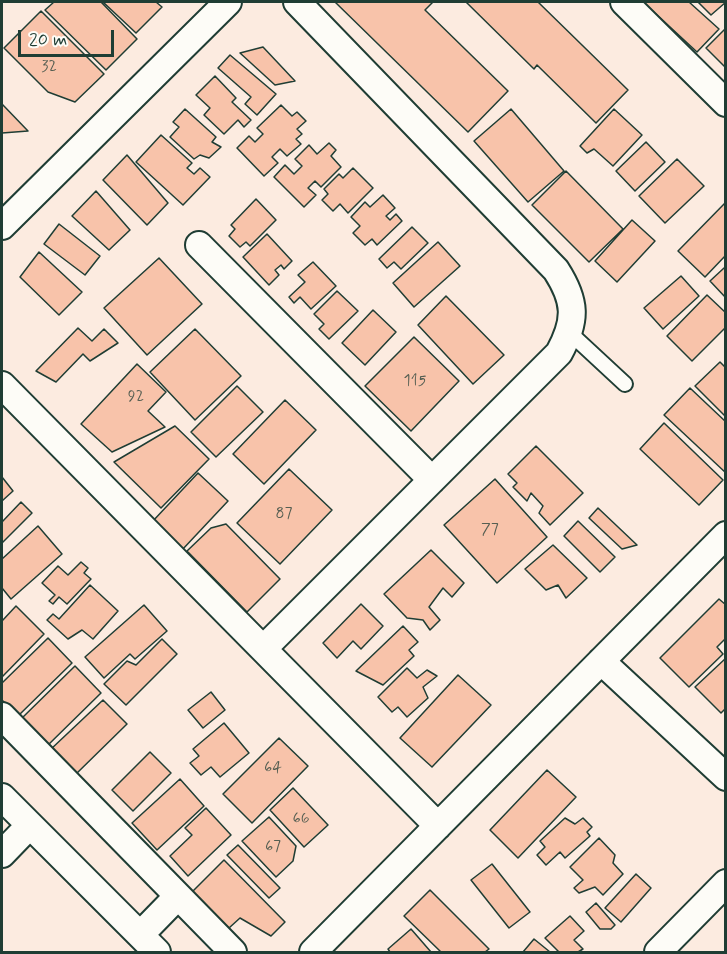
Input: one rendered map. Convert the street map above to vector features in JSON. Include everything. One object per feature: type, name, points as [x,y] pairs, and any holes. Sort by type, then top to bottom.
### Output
[{"type":"street","points":[[2,226],[228,2]]},
{"type":"street","points":[[263,650],[559,353],[570,333],[573,311],[568,289],[556,270],[297,2]]},
{"type":"street","points":[[624,2],[726,103]]},
{"type":"street","points":[[199,246],[432,480]]},
{"type":"street","points":[[2,385],[438,826]]},
{"type":"street","points":[[313,952],[726,535]]},
{"type":"street","points":[[601,662],[726,777]]},
{"type":"street","points":[[2,716],[233,952]]},
{"type":"street","points":[[2,797],[149,944],[178,896]]},
{"type":"street","points":[[2,854],[30,825]]},
{"type":"street","points":[[658,952],[726,883]]},
{"type":"lane","points":[[570,333],[624,384]]},
{"type":"building","points":[[54,2],[101,2],[137,39],[106,70],[45,10]]},
{"type":"building","points":[[103,2],[156,2],[162,7],[136,33]]},
{"type":"building","points":[[335,2],[433,2],[425,10],[508,91],[468,132]]},
{"type":"building","points":[[466,2],[538,2],[628,90],[596,123],[537,65],[534,69]]},
{"type":"building","points":[[643,2],[689,2],[719,29],[697,52]]},
{"type":"building","points":[[698,2],[726,2],[711,15]]},
{"type":"building","points":[[41,11],[104,74],[75,102],[48,92],[4,48]]},
{"type":"building","points":[[726,28],[726,68],[706,48]]},
{"type":"building","points":[[263,47],[295,81],[275,85],[240,53]]},
{"type":"building","points":[[230,55],[276,94],[257,115],[245,104],[251,97],[218,68]]},
{"type":"building","points":[[215,76],[236,98],[232,102],[251,120],[244,127],[238,120],[224,134],[204,115],[210,108],[196,95]]},
{"type":"building","points":[[2,104],[28,131],[2,133]]},
{"type":"building","points":[[281,105],[292,116],[297,112],[306,121],[297,129],[302,134],[296,139],[301,144],[287,156],[280,149],[272,157],[278,163],[264,176],[237,148],[249,136],[255,142],[263,134],[257,128]]},
{"type":"building","points":[[185,109],[216,137],[212,142],[221,147],[209,158],[200,155],[194,159],[170,137],[179,127],[173,122]]},
{"type":"building","points":[[511,109],[564,171],[528,202],[474,141]]},
{"type":"building","points":[[614,109],[642,135],[613,166],[594,149],[587,153],[580,146]]},
{"type":"building","points":[[161,135],[192,163],[187,168],[194,174],[200,168],[210,177],[183,205],[136,162]]},
{"type":"building","points":[[646,142],[665,162],[635,191],[616,171]]},
{"type":"building","points":[[329,143],[336,150],[331,156],[341,167],[321,187],[315,181],[308,188],[316,195],[304,207],[274,177],[285,165],[294,174],[302,166],[295,159],[309,145],[317,154]]},
{"type":"building","points":[[127,155],[168,203],[147,225],[103,180]]},
{"type":"building","points":[[677,159],[704,186],[665,223],[639,196]]},
{"type":"building","points":[[353,168],[373,188],[348,213],[340,204],[333,211],[322,200],[328,194],[324,189],[339,174],[343,178]]},
{"type":"building","points":[[566,171],[623,229],[589,262],[532,205]]},
{"type":"building","points":[[96,191],[130,230],[109,250],[72,216]]},
{"type":"building","points":[[383,195],[395,208],[386,216],[390,220],[396,214],[402,221],[377,245],[372,239],[365,245],[353,233],[360,226],[351,217],[365,202],[370,207]]},
{"type":"building","points":[[256,199],[276,220],[250,246],[246,242],[240,247],[229,236],[235,229],[231,225]]},
{"type":"building","points":[[726,202],[726,255],[705,277],[678,251]]},
{"type":"building","points":[[632,220],[655,241],[617,282],[595,261]]},
{"type":"building","points":[[59,224],[100,256],[85,275],[44,244]]},
{"type":"building","points":[[412,227],[428,243],[401,269],[394,262],[387,268],[379,259]]},
{"type":"building","points":[[267,234],[292,261],[284,269],[281,265],[275,270],[279,275],[269,285],[243,257]]},
{"type":"building","points":[[438,242],[460,266],[414,307],[393,283]]},
{"type":"building","points":[[39,252],[82,292],[59,315],[20,277]]},
{"type":"building","points":[[159,258],[202,304],[147,355],[104,308]]},
{"type":"building","points":[[313,262],[336,286],[311,309],[300,297],[294,303],[289,297],[305,282],[298,275]]},
{"type":"building","points":[[724,268],[726,269],[726,298],[710,281]]},
{"type":"building","points":[[681,276],[699,296],[663,329],[644,308]]},
{"type":"building","points":[[337,291],[358,311],[329,339],[319,329],[324,324],[314,314]]},
{"type":"building","points":[[707,295],[726,313],[726,327],[692,361],[667,336]]},
{"type":"building","points":[[446,296],[504,355],[473,384],[418,325]]},
{"type":"building","points":[[373,310],[396,332],[365,365],[342,343]]},
{"type":"building","points":[[78,328],[92,341],[104,329],[118,343],[90,361],[83,354],[56,382],[36,371]]},
{"type":"building","points":[[195,329],[241,376],[195,420],[150,372]]},
{"type":"building","points":[[414,337],[459,381],[411,431],[365,386]]},
{"type":"building","points":[[720,362],[726,368],[726,417],[695,386]]},
{"type":"building","points":[[137,364],[166,392],[148,411],[165,427],[112,452],[81,424]]},
{"type":"building","points":[[237,386],[263,412],[216,457],[191,432]]},
{"type":"building","points":[[690,388],[726,422],[726,473],[664,415]]},
{"type":"building","points":[[285,400],[316,430],[264,484],[233,454]]},
{"type":"building","points":[[664,423],[723,480],[699,505],[640,449]]},
{"type":"building","points":[[175,426],[209,459],[161,508],[114,462]]},
{"type":"building","points":[[536,446],[583,493],[550,525],[539,513],[543,506],[531,493],[527,501],[513,487],[517,483],[508,474]]},
{"type":"building","points":[[289,469],[332,510],[280,564],[237,523]]},
{"type":"building","points":[[198,473],[228,501],[182,550],[152,522]]},
{"type":"building","points":[[2,477],[13,491],[2,501]]},
{"type":"building","points":[[495,479],[547,537],[497,583],[444,525]]},
{"type":"building","points":[[21,502],[32,513],[2,543],[2,522]]},
{"type":"building","points":[[598,508],[637,545],[622,549],[589,518]]},
{"type":"building","points":[[578,521],[615,557],[600,572],[564,536]]},
{"type":"building","points":[[226,524],[280,579],[247,612],[187,551],[211,528]]},
{"type":"building","points":[[38,526],[62,554],[11,599],[2,588],[2,559]]},
{"type":"building","points":[[553,545],[587,578],[566,598],[558,585],[546,590],[525,569]]},
{"type":"building","points":[[431,550],[464,583],[452,597],[443,588],[429,607],[440,620],[430,630],[423,620],[407,618],[384,594]]},
{"type":"building","points":[[81,562],[88,568],[84,573],[91,579],[67,604],[59,597],[53,604],[49,601],[55,595],[42,583],[58,566],[68,575]]},
{"type":"building","points":[[90,585],[118,611],[93,639],[82,630],[68,639],[47,620],[53,614],[59,619]]},
{"type":"building","points":[[719,599],[726,605],[726,638],[717,647],[723,654],[689,687],[660,658]]},
{"type":"building","points":[[361,604],[383,626],[361,649],[353,641],[337,658],[323,643]]},
{"type":"building","points":[[144,605],[167,631],[135,659],[130,654],[104,678],[85,657]]},
{"type":"building","points":[[16,606],[44,634],[2,677],[2,621]]},
{"type":"building","points":[[403,626],[418,642],[409,650],[414,656],[383,685],[356,671]]},
{"type":"building","points":[[48,638],[72,663],[18,716],[2,700],[2,683]]},
{"type":"building","points":[[162,639],[177,654],[126,705],[104,684],[127,661],[136,665]]},
{"type":"building","points":[[726,658],[726,708],[721,713],[695,687]]},
{"type":"building","points":[[75,666],[101,693],[47,746],[21,719]]},
{"type":"building","points":[[407,668],[417,678],[427,670],[437,676],[423,687],[428,698],[407,717],[398,707],[392,712],[378,697]]},
{"type":"building","points":[[458,675],[491,705],[432,767],[400,738]]},
{"type":"building","points":[[211,692],[225,710],[203,728],[188,710]]},
{"type":"building","points":[[103,700],[127,724],[75,775],[50,750]]},
{"type":"building","points":[[224,723],[249,753],[220,777],[211,767],[201,775],[190,763],[199,756],[193,749]]},
{"type":"building","points":[[279,738],[308,766],[252,823],[223,794]]},
{"type":"building","points":[[150,752],[171,773],[133,811],[112,790]]},
{"type":"building","points":[[547,770],[576,797],[518,858],[490,830]]},
{"type":"building","points":[[180,779],[204,806],[157,850],[132,823]]},
{"type":"building","points":[[293,788],[328,825],[304,847],[270,810]]},
{"type":"building","points":[[206,808],[231,835],[188,876],[170,856],[192,835],[185,828]]},
{"type":"building","points":[[269,817],[296,846],[293,861],[276,877],[242,841]]},
{"type":"building","points":[[565,818],[575,824],[583,818],[592,827],[587,832],[590,836],[565,858],[560,852],[546,865],[537,855],[545,847],[540,841]]},
{"type":"building","points":[[599,838],[615,855],[613,863],[623,874],[603,895],[595,887],[579,893],[574,888],[583,880],[570,867]]},
{"type":"building","points":[[238,845],[280,888],[269,898],[227,855]]},
{"type":"building","points":[[224,860],[285,922],[271,936],[240,918],[229,928],[192,892]]},
{"type":"building","points":[[492,864],[530,912],[509,928],[471,880]]},
{"type":"building","points":[[636,874],[651,888],[621,922],[605,908]]},
{"type":"building","points":[[430,890],[489,949],[485,952],[441,952],[404,916]]},
{"type":"building","points":[[596,903],[615,925],[611,929],[600,929],[586,912]]},
{"type":"building","points":[[570,916],[584,931],[574,940],[583,949],[578,952],[559,952],[545,938]]},
{"type":"building","points":[[411,929],[431,952],[390,952],[388,949]]},
{"type":"building","points":[[534,939],[550,952],[523,952]]}]
